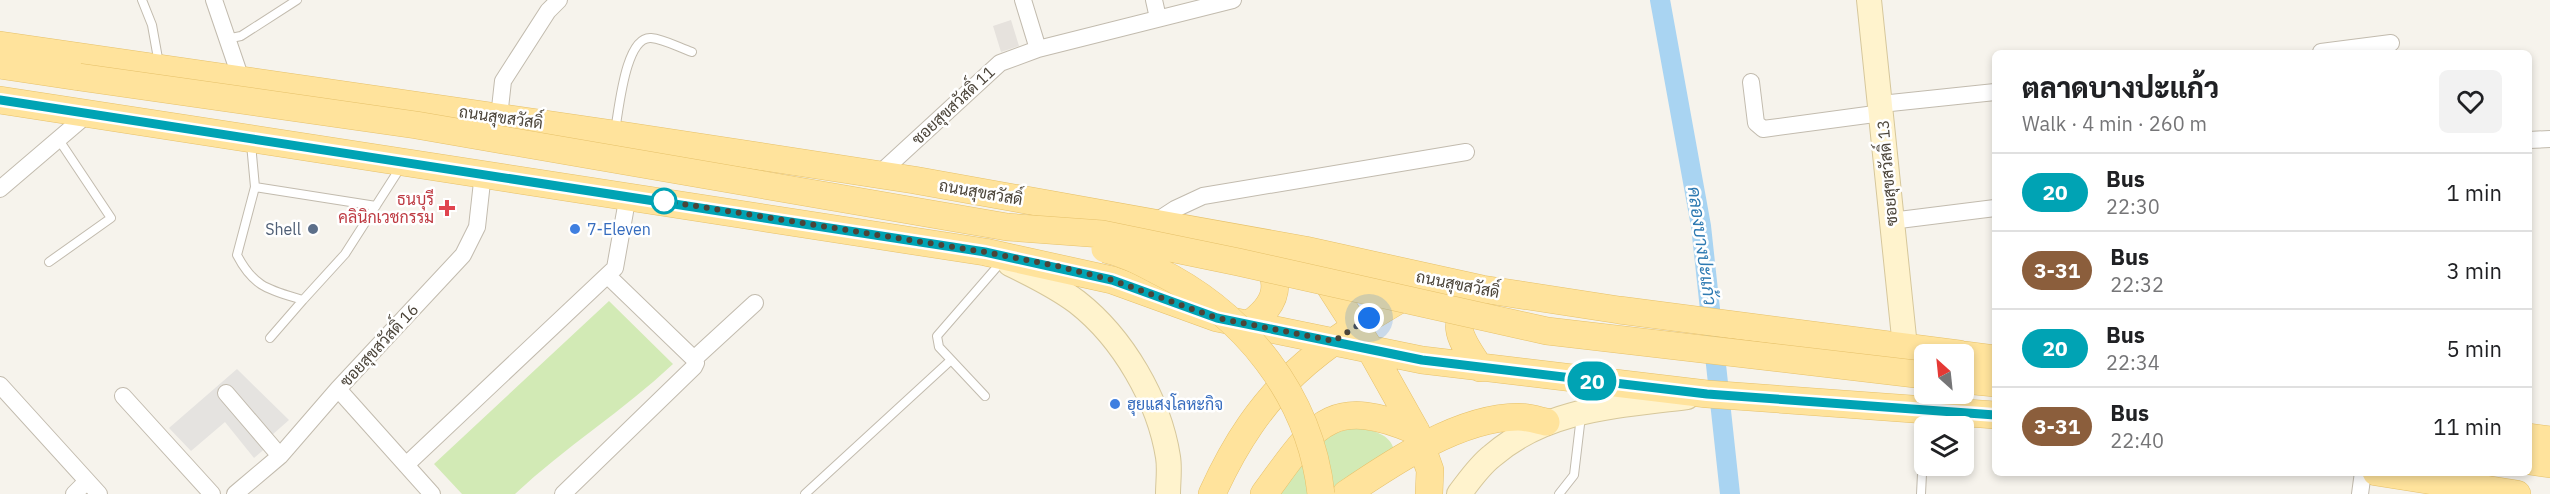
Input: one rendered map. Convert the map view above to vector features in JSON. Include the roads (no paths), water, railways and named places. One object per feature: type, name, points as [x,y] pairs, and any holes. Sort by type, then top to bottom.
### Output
[{"type":"main road","name":"ซอยสุขสวัสดิ์ 13","points":[[1869,0],[1905,347]]},
{"type":"main road","name":"ถนนสุขสวัสดิ์","points":[[0,45],[615,134],[914,180],[1305,250],[1482,289],[1619,310],[1914,348]]},
{"type":"main road","points":[[0,65],[416,126],[1008,227],[1121,253],[1178,280],[1226,314],[1247,334],[1296,406],[1314,455],[1321,494]]},
{"type":"main road","points":[[0,100],[904,239],[1112,280],[1217,318],[1248,325],[1480,368],[1707,394],[1925,408],[1992,415]]},
{"type":"main road","points":[[1008,227],[1102,234],[1547,331],[1914,374]]},
{"type":"main road","points":[[1248,325],[1261,315],[1274,298],[1276,280],[1261,242]]},
{"type":"main road","points":[[1305,250],[1370,349],[1420,439],[1430,470],[1429,494]]},
{"type":"main road","points":[[994,256],[1041,279],[1077,302],[1119,345],[1140,378],[1160,426],[1168,458],[1168,494]]},
{"type":"main road","points":[[1212,494],[1227,460],[1266,402],[1288,377],[1356,326],[1419,288],[1442,281]]},
{"type":"main road","points":[[1480,368],[1461,339],[1458,322],[1465,306],[1482,289]]},
{"type":"main road","name":"ถนนสุขสวัสดิ์","points":[[1974,356],[1992,359]]},
{"type":"main road","points":[[1974,381],[1992,383]]},
{"type":"main road","points":[[1459,494],[1490,457],[1521,434],[1546,422],[1581,411],[1707,394]]},
{"type":"main road","points":[[1264,494],[1307,438],[1323,424],[1337,418],[1370,414],[1420,439]]},
{"type":"main road","points":[[1346,494],[1420,439],[1492,419],[1520,417],[1546,422]]},
{"type":"main road","points":[[2532,437],[2550,440]]},
{"type":"main road","points":[[2532,461],[2550,464]]},
{"type":"main road","points":[[2402,476],[2517,494]]},
{"type":"street","points":[[214,0],[241,79]]},
{"type":"street","points":[[499,117],[503,81],[548,11],[559,0]]},
{"type":"street","points":[[1023,0],[1038,49]]},
{"type":"street","points":[[1154,0],[1158,18]]},
{"type":"street","name":"ซอยสุขสวัสดิ์ 11","points":[[877,176],[1000,63],[1038,49],[1158,18],[1209,2],[1233,0]]},
{"type":"street","points":[[2351,50],[2391,43]]},
{"type":"street","points":[[1751,82],[1756,123],[1763,129],[1881,108],[1992,92]]},
{"type":"street","points":[[0,189],[89,113]]},
{"type":"street","points":[[2532,140],[2550,139]]},
{"type":"street","points":[[1155,222],[1175,209],[1203,196],[1466,152]]},
{"type":"street","name":"ซอยสุขสวัสดิ์ 16","points":[[235,494],[280,456],[338,389],[463,255],[477,227],[483,173]]},
{"type":"street","points":[[406,465],[615,268],[628,195]]},
{"type":"street","points":[[1891,221],[1992,208]]},
{"type":"street","points":[[563,494],[694,367],[694,358],[608,276]]},
{"type":"street","points":[[694,358],[754,303]]},
{"type":"street","points":[[0,385],[93,488],[74,494]]},
{"type":"street","points":[[338,389],[432,494]]},
{"type":"street","points":[[226,393],[280,456]]},
{"type":"street","points":[[123,396],[212,494]]},
{"type":"street","points":[[2360,494],[2362,476]]},
{"type":"lane","points":[[142,0],[152,25],[159,67]]},
{"type":"lane","points":[[226,39],[241,36],[297,0]]},
{"type":"lane","points":[[615,134],[628,60],[640,41],[651,38],[692,52]]},
{"type":"lane","points":[[250,138],[255,187],[237,255],[251,277],[265,289],[303,300]]},
{"type":"lane","points":[[49,262],[111,218],[59,140]]},
{"type":"lane","points":[[270,338],[345,254],[404,162]]},
{"type":"lane","points":[[255,187],[376,206]]},
{"type":"lane","points":[[985,396],[939,347],[937,336],[994,256]]},
{"type":"lane","points":[[805,494],[951,360]]},
{"type":"lane","points":[[1921,494],[1925,408]]},
{"type":"lane","points":[[1559,494],[1574,475],[1581,411]]},
{"type":"waterway","name":"คลองบางปะแก้ว","points":[[1660,0],[1701,226],[1730,494]]},
{"type":"place","name":"ธนบุรี คลินิกเวชกรรม","points":[[447,208]]},
{"type":"place","name":"Shell","points":[[313,229]]},
{"type":"place","name":"7-Eleven","points":[[575,229]]},
{"type":"place","name":"ฮุยแสงโลหะกิจ","points":[[1115,404]]}]
